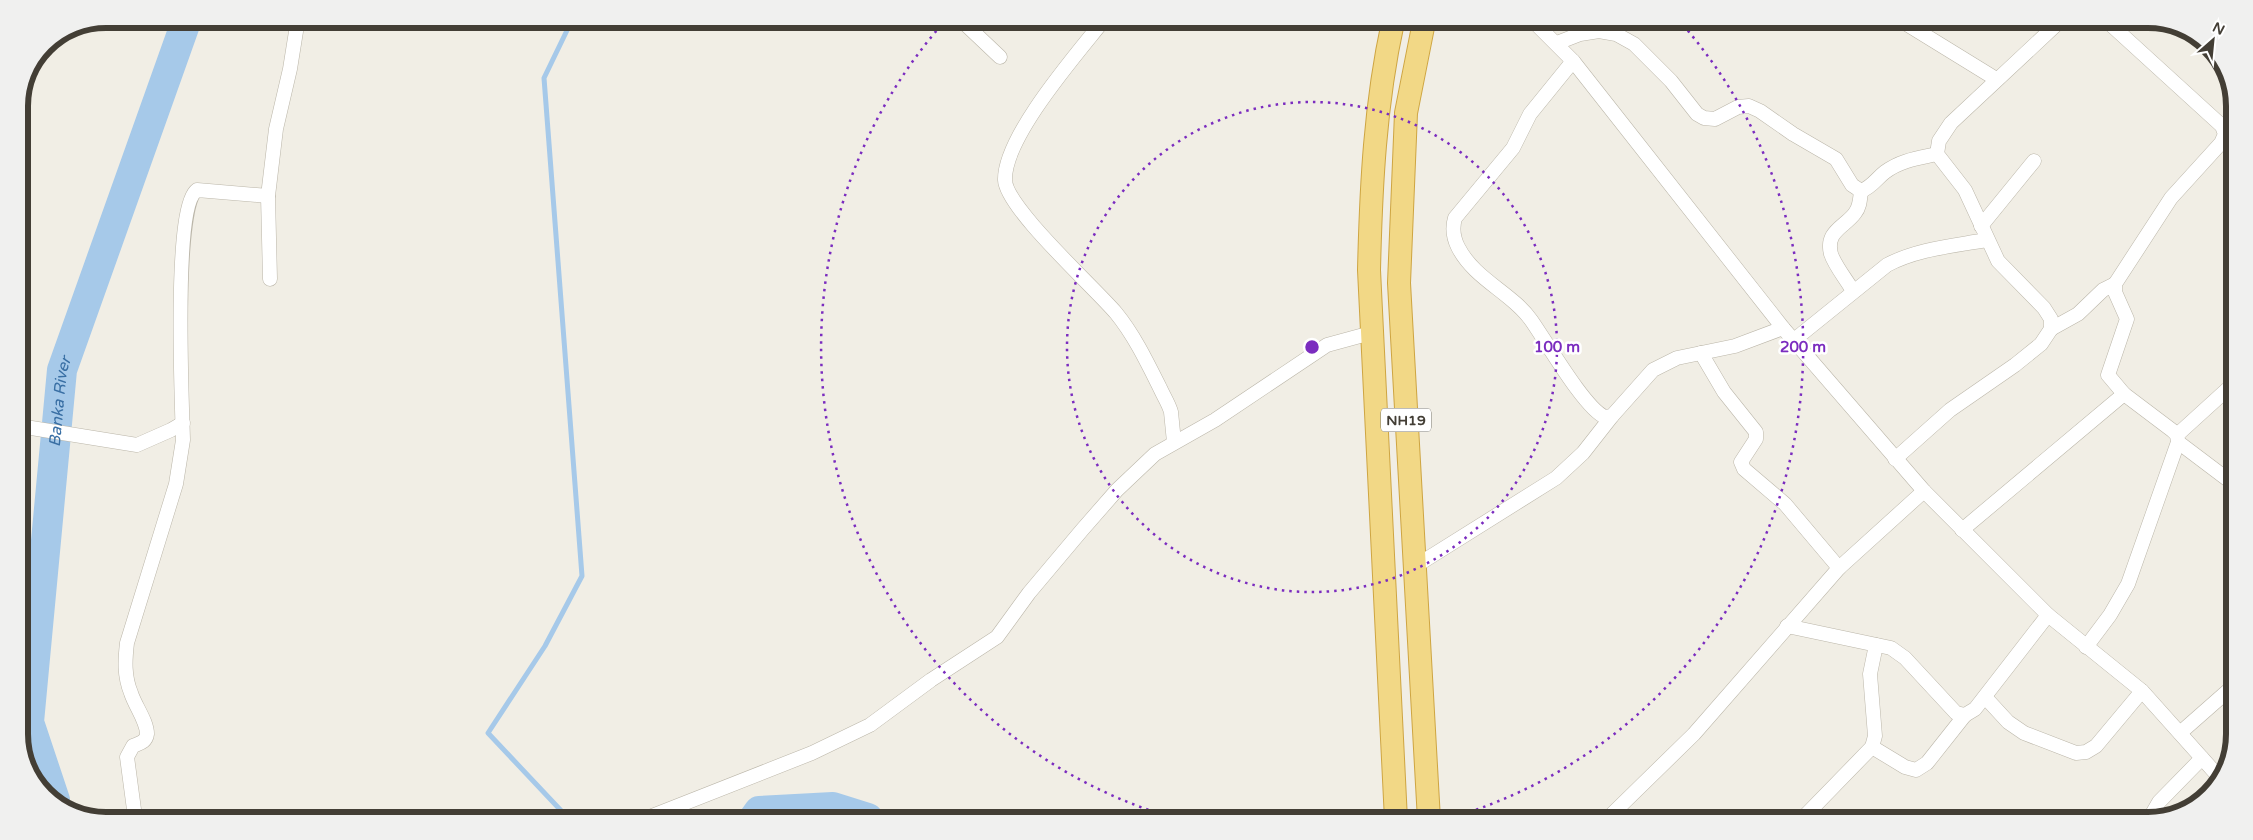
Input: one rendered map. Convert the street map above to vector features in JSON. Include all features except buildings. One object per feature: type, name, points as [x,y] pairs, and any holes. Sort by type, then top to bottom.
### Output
[{"type":"highway","name":"NH19","points":[[1392,28],[1376,115],[1372,170],[1369,270],[1396,812]]},
{"type":"highway","name":"NH19","points":[[1423,28],[1406,113],[1399,284],[1429,812]]},
{"type":"street","points":[[270,278],[268,196],[276,129],[290,69],[297,28]]},
{"type":"street","points":[[969,28],[1000,58]]},
{"type":"street","points":[[1097,28],[1059,75],[1025,125],[1006,168],[1005,182],[1011,197],[1058,254],[1116,313],[1141,350],[1170,410],[1174,442]]},
{"type":"street","points":[[1541,28],[1574,61],[1783,328],[1895,459],[1962,530],[2048,615],[2142,691],[2215,773]]},
{"type":"street","points":[[1913,28],[1996,78]]},
{"type":"street","points":[[2051,329],[2051,319],[2044,308],[1998,261],[1965,190],[1937,154],[1938,141],[1951,122],[1996,78],[2052,28]]},
{"type":"street","points":[[2114,28],[2225,130]]},
{"type":"street","points":[[1557,43],[1580,34],[1599,32],[1616,34],[1634,44],[1671,81],[1697,114],[1704,118],[1715,119],[1738,107],[1749,106],[1760,111],[1793,134],[1836,159],[1852,185],[1861,191]]},
{"type":"street","points":[[1574,61],[1530,114],[1513,148],[1455,218],[1452,228],[1458,248],[1479,274],[1529,317],[1583,395],[1601,416],[1612,416]]},
{"type":"street","points":[[2225,139],[2170,198],[2115,284],[2115,292],[2127,319],[2108,375],[2124,394],[2226,478]]},
{"type":"street","points":[[1861,191],[1870,188],[1885,172],[1897,164],[1910,159],[1937,154]]},
{"type":"street","points":[[1794,340],[1886,265],[1902,257],[1984,233],[2034,161]]},
{"type":"street","points":[[134,812],[127,757],[133,746],[143,742],[147,736],[146,728],[130,692],[125,660],[131,628],[176,484],[181,459],[183,423],[180,292],[184,235],[192,196],[197,190],[268,196]]},
{"type":"street","points":[[1853,291],[1831,253],[1831,238],[1835,230],[1855,213],[1860,202],[1861,191]]},
{"type":"street","points":[[1895,459],[1950,410],[2034,349],[2051,329],[2078,314],[2102,290],[2115,284]]},
{"type":"street","points":[[1414,568],[1556,478],[1583,453],[1612,416],[1653,370],[1677,358],[1735,346],[1783,328]]},
{"type":"street","points":[[662,812],[812,754],[852,735],[996,637],[1029,593],[1117,490],[1155,454],[1215,420],[1327,345],[1371,333]]},
{"type":"street","points":[[1701,353],[1724,392],[1756,432],[1756,440],[1741,462],[1744,469],[1784,504],[1839,568]]},
{"type":"street","points":[[2086,647],[2110,615],[2128,584],[2178,439],[2225,392]]},
{"type":"street","points":[[1962,530],[2124,394]]},
{"type":"street","points":[[28,428],[137,445],[183,423]]},
{"type":"street","points":[[1614,812],[1694,734],[1839,568],[1924,491]]},
{"type":"street","points":[[1872,747],[1904,767],[1916,770],[1927,763],[1965,715],[1975,709],[2048,615]]},
{"type":"street","points":[[1787,626],[1890,648],[1906,658],[1956,713],[1965,715]]},
{"type":"street","points":[[1809,812],[1872,747],[1875,736],[1870,674],[1876,645]]},
{"type":"street","points":[[1985,696],[2008,722],[2024,733],[2076,753],[2086,752],[2096,746],[2142,691]]},
{"type":"street","points":[[2180,733],[2226,693]]},
{"type":"street","points":[[2154,812],[2160,802],[2202,758]]},
{"type":"waterway","name":"Banka River","points":[[52,792],[29,722],[62,370],[184,28]]},
{"type":"waterway","points":[[562,812],[488,733],[545,646],[582,576],[544,78],[568,28]]},
{"type":"waterway","name":"Banka River","points":[[758,812],[833,807],[849,812]]}]
